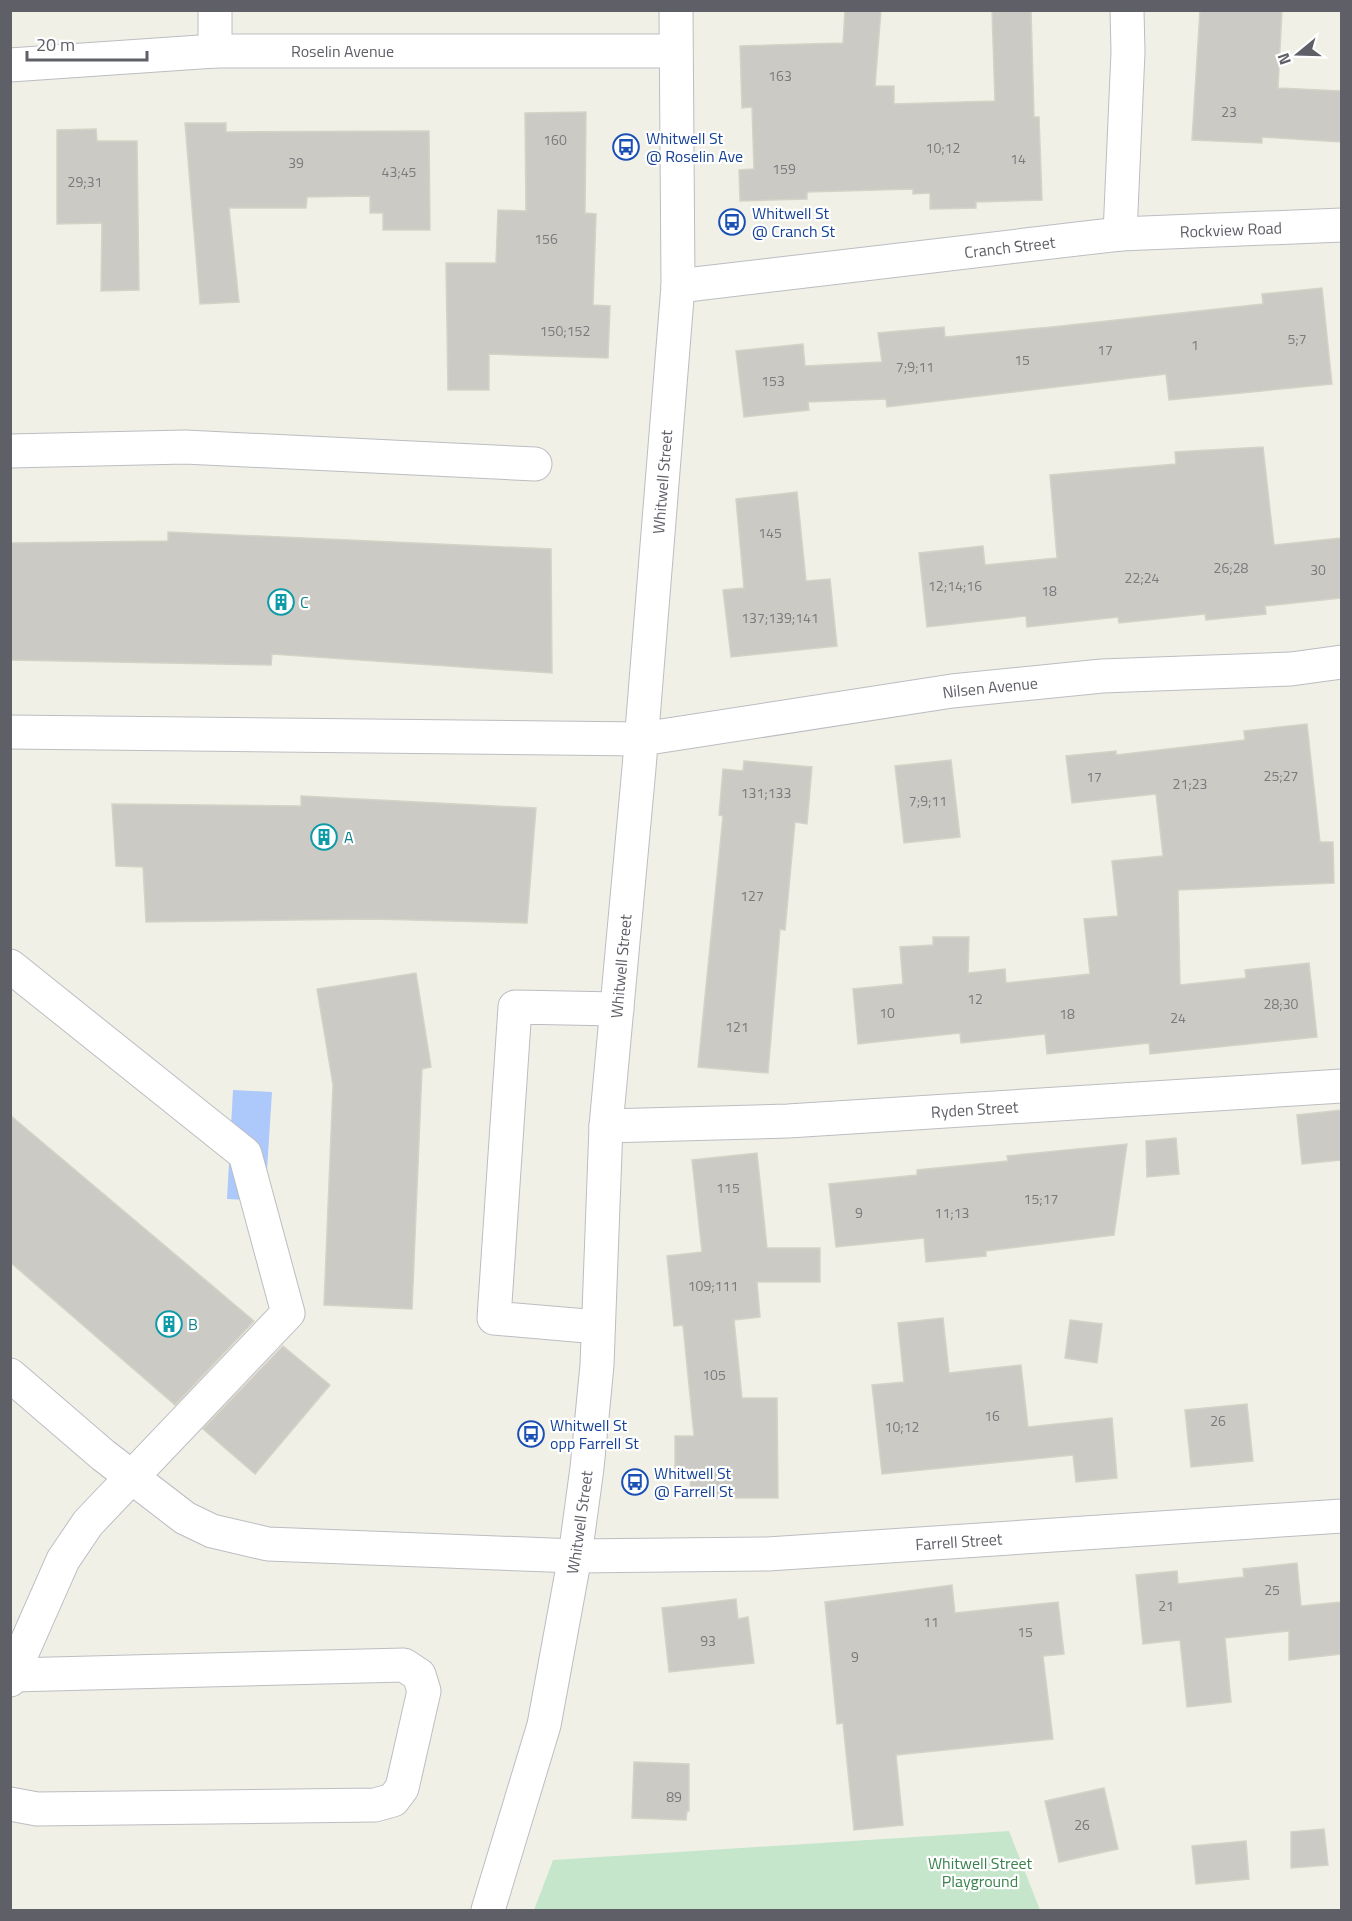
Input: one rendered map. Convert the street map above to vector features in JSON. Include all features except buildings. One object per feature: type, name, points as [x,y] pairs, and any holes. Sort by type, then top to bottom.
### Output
[{"type":"street","points":[[215,10],[215,51]]},
{"type":"street","name":"Whitwell Street","points":[[488,1911],[544,1725],[575,1556],[588,1456],[598,1327],[606,1126],[642,738],[678,286],[676,10]]},
{"type":"street","points":[[1120,234],[1128,52],[1127,10]]},
{"type":"street","name":"Roselin Avenue","points":[[10,65],[215,51],[675,51]]},
{"type":"street","name":"Rockview Road","points":[[1120,234],[1341,225]]},
{"type":"street","name":"Cranch Street","points":[[678,286],[1120,234]]},
{"type":"street","points":[[10,451],[185,447],[535,464]]},
{"type":"street","name":"Nilsen Avenue","points":[[10,732],[642,738],[952,691],[1102,676],[1291,669],[1341,663]]},
{"type":"street","points":[[10,966],[245,1154],[288,1313],[88,1523],[63,1560],[12,1677],[404,1665],[419,1675],[424,1691],[402,1788],[393,1800],[375,1805],[37,1809],[10,1804]]},
{"type":"street","points":[[598,1327],[494,1318],[515,1007],[617,1009]]},
{"type":"street","name":"Ryden Street","points":[[606,1126],[800,1120],[1341,1086]]},
{"type":"street","name":"Farrell Street","points":[[10,1375],[131,1477],[185,1518],[212,1531],[238,1539],[268,1544],[575,1556],[768,1554],[1341,1516]]},
{"type":"green space","name":"Whitwell Street Playground","points":[[1009,1831],[1040,1910],[534,1910],[553,1860]]},
{"type":"water","points":[[233,1090],[272,1092],[265,1201],[227,1199]]},
{"type":"place","name":"Whitwell St @ Roselin Ave","points":[[626,147]]},
{"type":"place","name":"Whitwell St @ Cranch St","points":[[732,222]]},
{"type":"place","name":"C","points":[[281,602]]},
{"type":"place","name":"A","points":[[324,837]]},
{"type":"place","name":"B","points":[[169,1324]]},
{"type":"place","name":"Whitwell St opp Farrell St","points":[[531,1434]]},
{"type":"place","name":"Whitwell St @ Farrell St","points":[[635,1482]]}]
